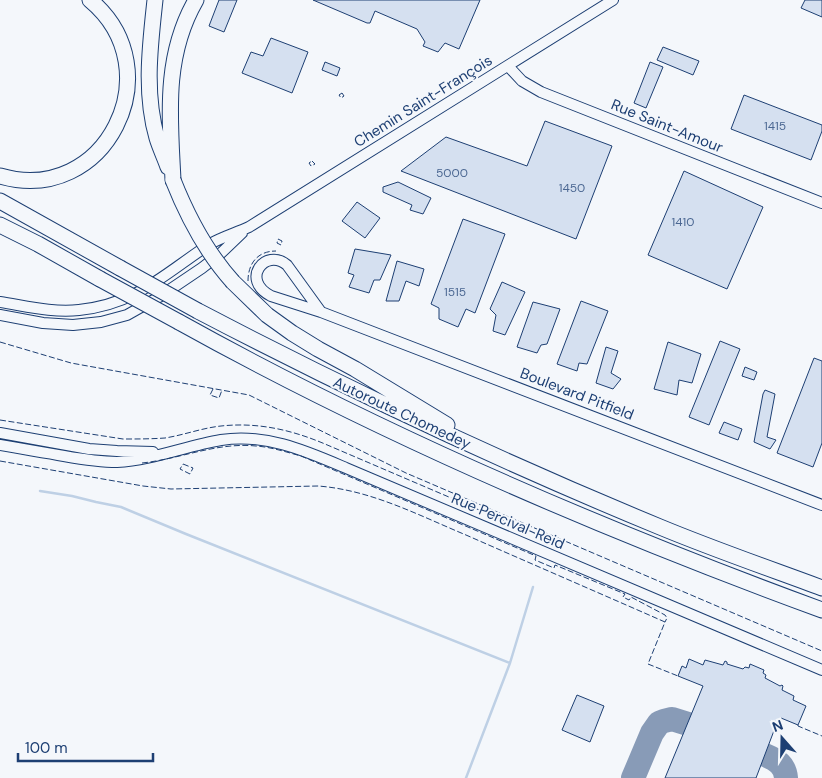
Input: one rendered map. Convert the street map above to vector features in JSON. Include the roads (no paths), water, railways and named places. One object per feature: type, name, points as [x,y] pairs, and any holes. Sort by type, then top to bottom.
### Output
[{"type":"highway","points":[[0,176],[16,180],[38,180],[67,172],[78,167],[95,154],[115,129],[120,119],[126,96],[127,65],[122,44],[113,26],[90,0]]},
{"type":"highway","points":[[155,0],[149,76],[150,100],[157,140],[188,216],[219,267],[267,314],[292,333],[356,369],[506,461]]},
{"type":"highway","points":[[173,180],[170,110],[173,64],[181,33],[196,0]]},
{"type":"highway","name":"Autoroute Chomedey","points":[[0,201],[266,347],[444,433],[661,528],[822,588]]},
{"type":"highway","name":"Autoroute Chomedey","points":[[0,225],[240,356],[301,387],[484,473],[688,560],[822,610]]},
{"type":"highway","points":[[0,236],[76,266]]},
{"type":"street","name":"Chemin Saint-François","points":[[0,302],[42,309],[85,310],[116,303],[136,295],[213,243],[248,227],[614,0]]},
{"type":"street","name":"Rue Saint-Amour","points":[[508,66],[522,81],[540,92],[822,203]]},
{"type":"street","name":"Chemin Saint-François","points":[[0,316],[43,323],[73,325],[101,322],[127,315],[159,297],[202,268],[220,254],[248,227]]},
{"type":"street","name":"Boulevard Pitfield","points":[[320,312],[283,262],[278,260],[268,261],[257,271],[258,286],[271,296],[320,312],[822,505]]},
{"type":"street","name":"Rue Percival-Reid","points":[[0,434],[95,450],[133,452],[174,451]]},
{"type":"street","name":"Rue Percival-Reid","points":[[0,445],[114,462],[140,459],[222,440],[264,440],[297,448],[822,670]]},
{"type":"waterway","points":[[40,491],[121,507],[510,663]]},
{"type":"waterway","points":[[466,778],[510,663],[533,587]]}]
